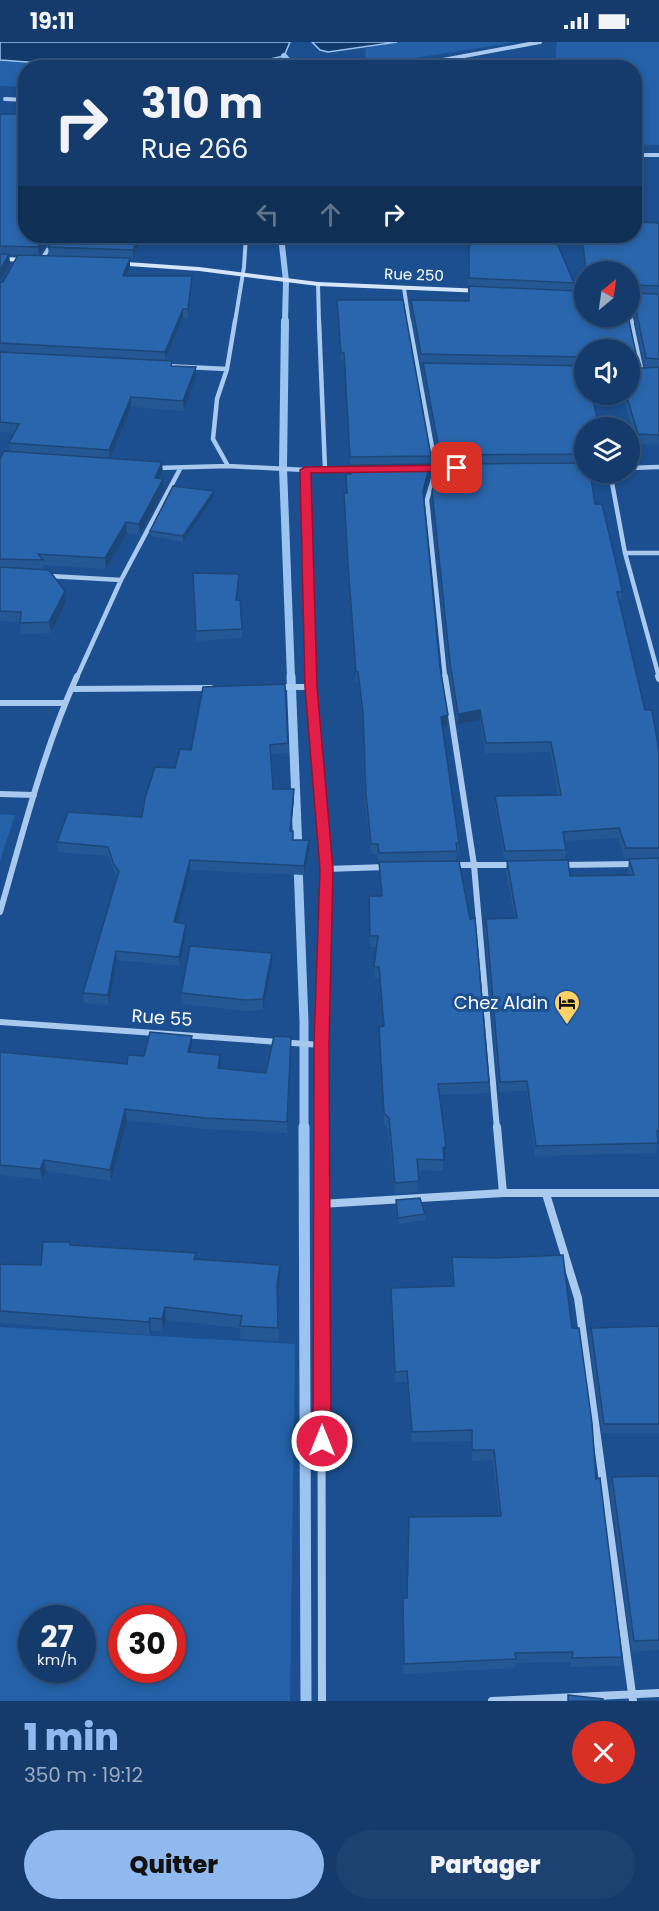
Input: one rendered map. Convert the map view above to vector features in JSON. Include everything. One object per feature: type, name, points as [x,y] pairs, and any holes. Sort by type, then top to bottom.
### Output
[{"type":"street","points":[[443,60],[540,42]]},
{"type":"street","points":[[5,99],[18,100]]},
{"type":"street","points":[[642,155],[659,155]]},
{"type":"street","points":[[41,261],[52,243]]},
{"type":"street","points":[[228,466],[213,439],[217,399],[227,369],[243,274],[245,243]]},
{"type":"street","points":[[0,259],[52,261]]},
{"type":"street","points":[[12,269],[17,260]]},
{"type":"street","name":"Rue 250","points":[[105,262],[243,274],[318,284],[495,292]]},
{"type":"street","points":[[318,284],[325,469]]},
{"type":"street","points":[[404,288],[416,367],[436,468],[427,500],[440,638],[474,865],[503,1193]]},
{"type":"street","points":[[551,294],[574,295]]},
{"type":"street","points":[[632,327],[642,373],[650,372]]},
{"type":"street","points":[[155,365],[227,369]]},
{"type":"street","points":[[416,367],[427,367]]},
{"type":"street","points":[[146,467],[369,469]]},
{"type":"street","points":[[640,468],[659,467]]},
{"type":"street","points":[[425,469],[447,468]]},
{"type":"street","points":[[0,912],[34,795],[66,703],[121,580],[180,469]]},
{"type":"street","points":[[305,470],[311,687],[326,869],[321,1044],[322,1701]]},
{"type":"street","points":[[612,483],[625,553],[659,679]]},
{"type":"street","points":[[625,553],[659,553]]},
{"type":"street","points":[[44,576],[121,580]]},
{"type":"street","points":[[651,645],[659,644]]},
{"type":"street","points":[[275,687],[311,687]]},
{"type":"street","points":[[73,689],[216,688]]},
{"type":"street","points":[[0,703],[66,703]]},
{"type":"street","points":[[0,794],[34,795]]},
{"type":"street","points":[[555,865],[647,863]]},
{"type":"street","points":[[440,866],[520,865]]},
{"type":"street","points":[[326,869],[395,867]]},
{"type":"street","name":"Rue 55","points":[[0,1022],[321,1044]]},
{"type":"street","points":[[321,1204],[503,1193],[659,1193]]},
{"type":"street","points":[[546,1194],[578,1298],[632,1697]]},
{"type":"street","points":[[492,1701],[632,1697],[659,1693]]},
{"type":"shaded area","points":[[0,42],[290,42],[284,56],[264,60],[0,60]]},
{"type":"shaded area","points":[[312,42],[397,42],[328,52],[320,50]]},
{"type":"shaded area","points":[[397,42],[516,42],[402,60],[365,60],[366,48]]},
{"type":"shaded area","points":[[557,42],[659,42],[659,145],[642,144],[642,60],[556,60]]},
{"type":"shaded area","points":[[0,60],[18,61],[18,87],[0,86]]},
{"type":"shaded area","points":[[0,814],[15,815],[0,861]]},
{"type":"shaded area","points":[[0,1327],[295,1344],[290,1701],[0,1701]]},
{"type":"building","points":[[0,114],[18,114],[18,243],[41,243],[38,247],[0,246]]},
{"type":"building","points":[[642,222],[659,223],[659,286],[640,285],[640,261],[585,261],[583,243],[642,243]]},
{"type":"building","points":[[51,243],[136,243],[133,250],[48,247]]},
{"type":"building","points":[[470,243],[557,243],[574,283],[469,278]]},
{"type":"building","points":[[0,254],[9,254],[0,270]]},
{"type":"building","points":[[18,255],[130,258],[123,276],[192,276],[188,309],[183,309],[165,352],[0,343],[0,283],[3,282]]},
{"type":"building","points":[[469,286],[574,291],[574,327],[630,327],[633,339],[574,339],[574,357],[421,354],[411,300],[469,301]]},
{"type":"building","points":[[640,293],[659,294],[659,359],[646,358],[640,327]]},
{"type":"building","points":[[337,300],[403,300],[431,456],[350,457],[344,353],[341,353]]},
{"type":"building","points":[[0,352],[172,361],[171,366],[196,367],[183,401],[131,397],[109,450],[9,443],[19,424],[0,422]]},
{"type":"building","points":[[423,363],[574,366],[574,405],[594,405],[597,417],[574,417],[574,454],[440,455]]},
{"type":"building","points":[[659,367],[659,435],[640,434],[640,417],[633,417],[629,405],[640,405],[640,368]]},
{"type":"building","points":[[4,451],[162,462],[155,478],[163,479],[139,524],[126,522],[105,558],[38,554],[43,560],[0,559],[0,459]]},
{"type":"building","points":[[574,463],[574,483],[592,483],[595,504],[602,504],[620,580],[622,592],[617,592],[645,710],[652,710],[659,751],[659,848],[626,848],[619,828],[563,832],[566,850],[505,851],[495,796],[561,795],[551,742],[486,743],[480,710],[458,714],[450,663],[432,491],[440,464]]},
{"type":"building","points":[[430,464],[423,491],[440,667],[448,715],[441,717],[459,843],[456,843],[457,851],[379,853],[378,844],[371,844],[366,794],[363,713],[358,672],[356,672],[348,564],[344,493],[347,493],[346,474],[351,474],[351,465]]},
{"type":"building","points":[[173,486],[214,491],[183,536],[150,531]]},
{"type":"building","points":[[0,567],[49,570],[65,591],[49,622],[20,623],[21,612],[0,611]]},
{"type":"building","points":[[193,573],[239,574],[236,600],[240,600],[242,629],[196,631]]},
{"type":"building","points":[[285,684],[288,743],[270,745],[273,789],[294,789],[290,831],[293,831],[293,840],[309,840],[304,866],[190,860],[174,922],[186,924],[179,957],[116,951],[108,995],[83,993],[119,871],[114,865],[108,847],[57,842],[68,812],[142,817],[145,798],[155,767],[175,768],[180,749],[191,750],[203,687]]},
{"type":"building","points":[[659,858],[658,1143],[536,1146],[527,1081],[500,1082],[486,919],[517,918],[507,861],[568,860],[570,876],[634,875],[629,859]]},
{"type":"building","points":[[459,861],[470,919],[475,918],[489,1082],[438,1084],[446,1146],[443,1148],[444,1160],[417,1159],[419,1181],[395,1183],[389,1118],[384,1113],[379,1027],[384,1026],[379,967],[374,966],[378,936],[370,936],[369,896],[382,896],[379,862]]},
{"type":"building","points":[[190,946],[272,953],[263,999],[245,1000],[181,993]]},
{"type":"building","points":[[150,1032],[192,1036],[188,1052],[220,1055],[218,1068],[266,1073],[274,1036],[291,1037],[287,1122],[206,1118],[125,1109],[110,1170],[44,1160],[40,1169],[0,1165],[0,1052],[127,1064],[128,1055],[144,1056]]},
{"type":"building","points":[[420,1198],[425,1214],[398,1218],[396,1200]]},
{"type":"building","points":[[43,1242],[70,1242],[70,1245],[196,1253],[194,1259],[280,1265],[277,1285],[278,1328],[240,1326],[242,1316],[165,1307],[162,1319],[150,1318],[149,1322],[0,1311],[0,1264],[41,1265]]},
{"type":"building","points":[[563,1255],[572,1328],[579,1328],[592,1423],[596,1479],[600,1478],[622,1657],[572,1658],[573,1652],[515,1653],[516,1659],[404,1664],[403,1598],[407,1598],[409,1517],[501,1516],[494,1450],[472,1450],[472,1430],[412,1432],[407,1371],[395,1372],[391,1288],[454,1286],[452,1257]]},
{"type":"building","points":[[659,1326],[659,1424],[604,1424],[591,1328]]},
{"type":"building","points":[[659,1476],[659,1640],[634,1641],[612,1477]]},
{"type":"building","points":[[568,1695],[603,1699],[603,1701],[568,1701]]},
{"type":"waterway","points":[[284,56],[287,60]]},
{"type":"waterway","points":[[282,243],[286,281],[285,322]]},
{"type":"waterway","points":[[285,321],[283,468],[291,677]]},
{"type":"waterway","points":[[291,676],[298,851]]},
{"type":"waterway","points":[[298,864],[304,1022],[304,1127]]},
{"type":"waterway","points":[[304,1127],[306,1701]]},
{"type":"place","name":"Chez Alain","points":[[567,1026]]},
{"type":"route","points":[[322,1441],[321,1044],[326,869],[311,687],[305,470],[457,468]]}]
